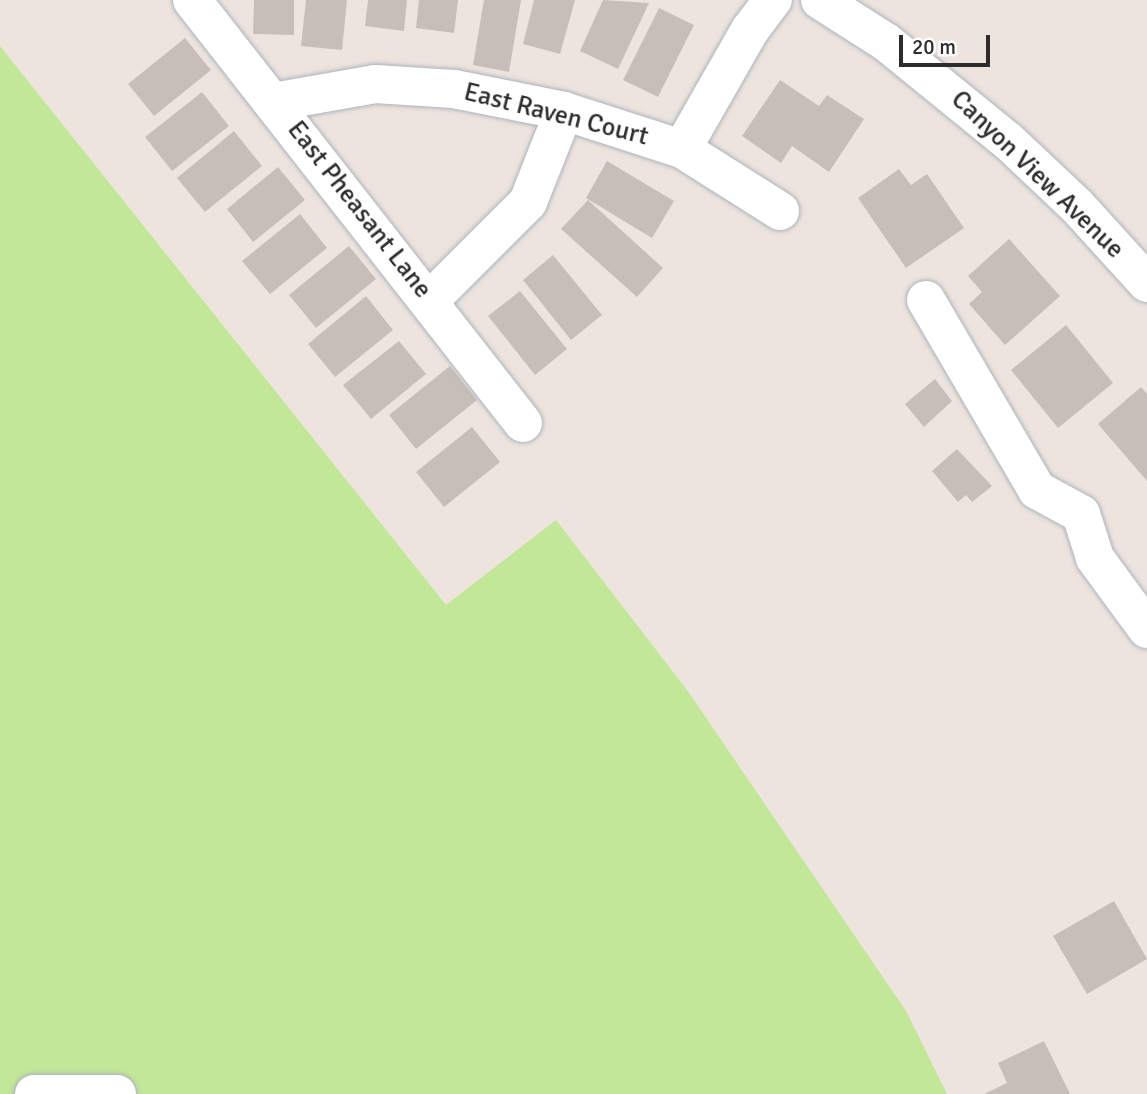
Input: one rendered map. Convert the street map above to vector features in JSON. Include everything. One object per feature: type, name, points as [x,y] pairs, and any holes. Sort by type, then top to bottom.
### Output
[{"type":"street","name":"East Pheasant Lane","points":[[192,0],[430,300],[523,423]]},
{"type":"street","points":[[682,149],[750,30],[773,0]]},
{"type":"street","name":"Canyon View Avenue","points":[[820,0],[886,42],[998,132],[1077,206],[1147,283]]},
{"type":"street","name":"East Raven Court","points":[[273,102],[375,84],[454,89],[564,111],[682,149],[780,211]]},
{"type":"street","points":[[430,300],[528,202],[564,111]]},
{"type":"street","points":[[926,300],[1037,490],[1082,514],[1095,558],[1147,629]]},
{"type":"street","points":[[34,1094],[117,1094]]},
{"type":"green space","points":[[0,46],[446,605],[556,520],[687,690],[906,1011],[947,1094],[0,1094]]},
{"type":"building","points":[[254,0],[294,0],[294,35],[253,34]]},
{"type":"building","points":[[306,0],[347,0],[342,50],[301,46]]},
{"type":"building","points":[[368,0],[407,0],[404,31],[365,26]]},
{"type":"building","points":[[419,0],[458,0],[454,33],[416,28]]},
{"type":"building","points":[[484,0],[521,0],[509,72],[473,65]]},
{"type":"building","points":[[534,0],[575,0],[560,54],[523,44]]},
{"type":"building","points":[[603,0],[649,3],[618,69],[580,51]]},
{"type":"building","points":[[659,8],[694,25],[658,97],[623,80]]},
{"type":"building","points":[[185,38],[211,70],[154,116],[128,84]]},
{"type":"building","points":[[780,80],[819,106],[827,95],[864,119],[829,172],[792,146],[781,163],[742,136]]},
{"type":"building","points":[[202,92],[229,126],[172,171],[145,137]]},
{"type":"building","points":[[234,131],[262,166],[205,212],[177,178]]},
{"type":"building","points":[[607,161],[674,201],[652,238],[586,198]]},
{"type":"building","points":[[278,167],[305,200],[253,242],[227,209]]},
{"type":"building","points":[[899,169],[911,185],[927,174],[964,228],[906,268],[858,198]]},
{"type":"building","points":[[588,200],[663,268],[637,297],[561,229]]},
{"type":"building","points":[[300,214],[327,248],[270,294],[242,261]]},
{"type":"building","points":[[1009,239],[1060,296],[1005,345],[969,304],[982,292],[968,276]]},
{"type":"building","points":[[349,246],[376,279],[316,328],[289,295]]},
{"type":"building","points":[[553,255],[602,315],[571,340],[523,280]]},
{"type":"building","points":[[520,291],[567,349],[535,375],[488,316]]},
{"type":"building","points":[[366,296],[393,330],[335,377],[308,344]]},
{"type":"building","points":[[1066,325],[1113,383],[1058,428],[1011,370]]},
{"type":"building","points":[[399,341],[426,374],[371,419],[343,385]]},
{"type":"building","points":[[450,366],[477,400],[416,449],[389,415]]},
{"type":"building","points":[[935,379],[952,401],[924,427],[905,404]]},
{"type":"building","points":[[1141,387],[1147,394],[1147,481],[1098,424]]},
{"type":"building","points":[[472,427],[500,462],[444,507],[416,472]]},
{"type":"building","points":[[957,449],[992,486],[972,502],[966,495],[958,502],[932,471]]},
{"type":"building","points":[[1114,901],[1147,959],[1087,994],[1053,936]]},
{"type":"building","points":[[1044,1041],[1070,1094],[984,1094],[1007,1083],[998,1063]]}]
